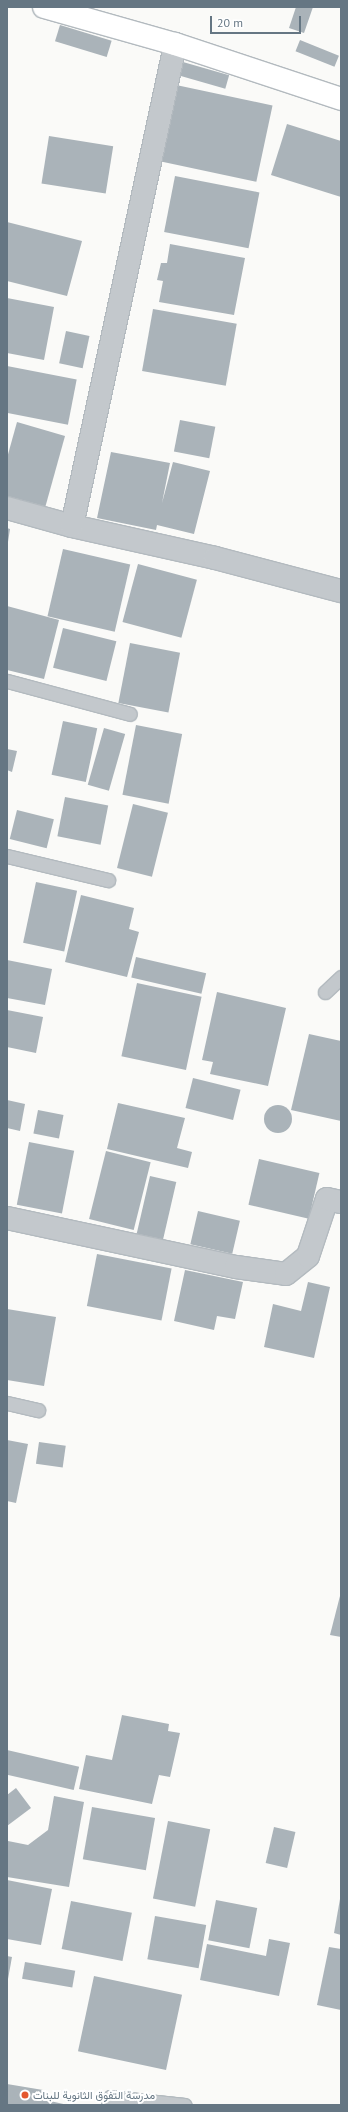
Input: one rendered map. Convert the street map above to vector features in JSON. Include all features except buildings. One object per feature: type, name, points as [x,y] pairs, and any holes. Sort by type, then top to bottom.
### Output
[{"type":"street","points":[[44,7],[175,44],[341,99]]},
{"type":"street","points":[[72,526],[175,44]]},
{"type":"street","points":[[7,508],[72,526],[215,558],[341,591]]},
{"type":"street","points":[[7,1218],[236,1267],[286,1274],[308,1256],[327,1199],[341,1202]]},
{"type":"lane","points":[[7,681],[130,714]]},
{"type":"lane","points":[[7,856],[108,880]]},
{"type":"lane","points":[[325,992],[341,977]]},
{"type":"lane","points":[[7,1403],[38,1410]]},
{"type":"lane","points":[[108,2105],[110,2097],[186,2105]]},
{"type":"place","name":"مدرسة التفوق الثانوية للبنات","points":[[25,2095]]}]
